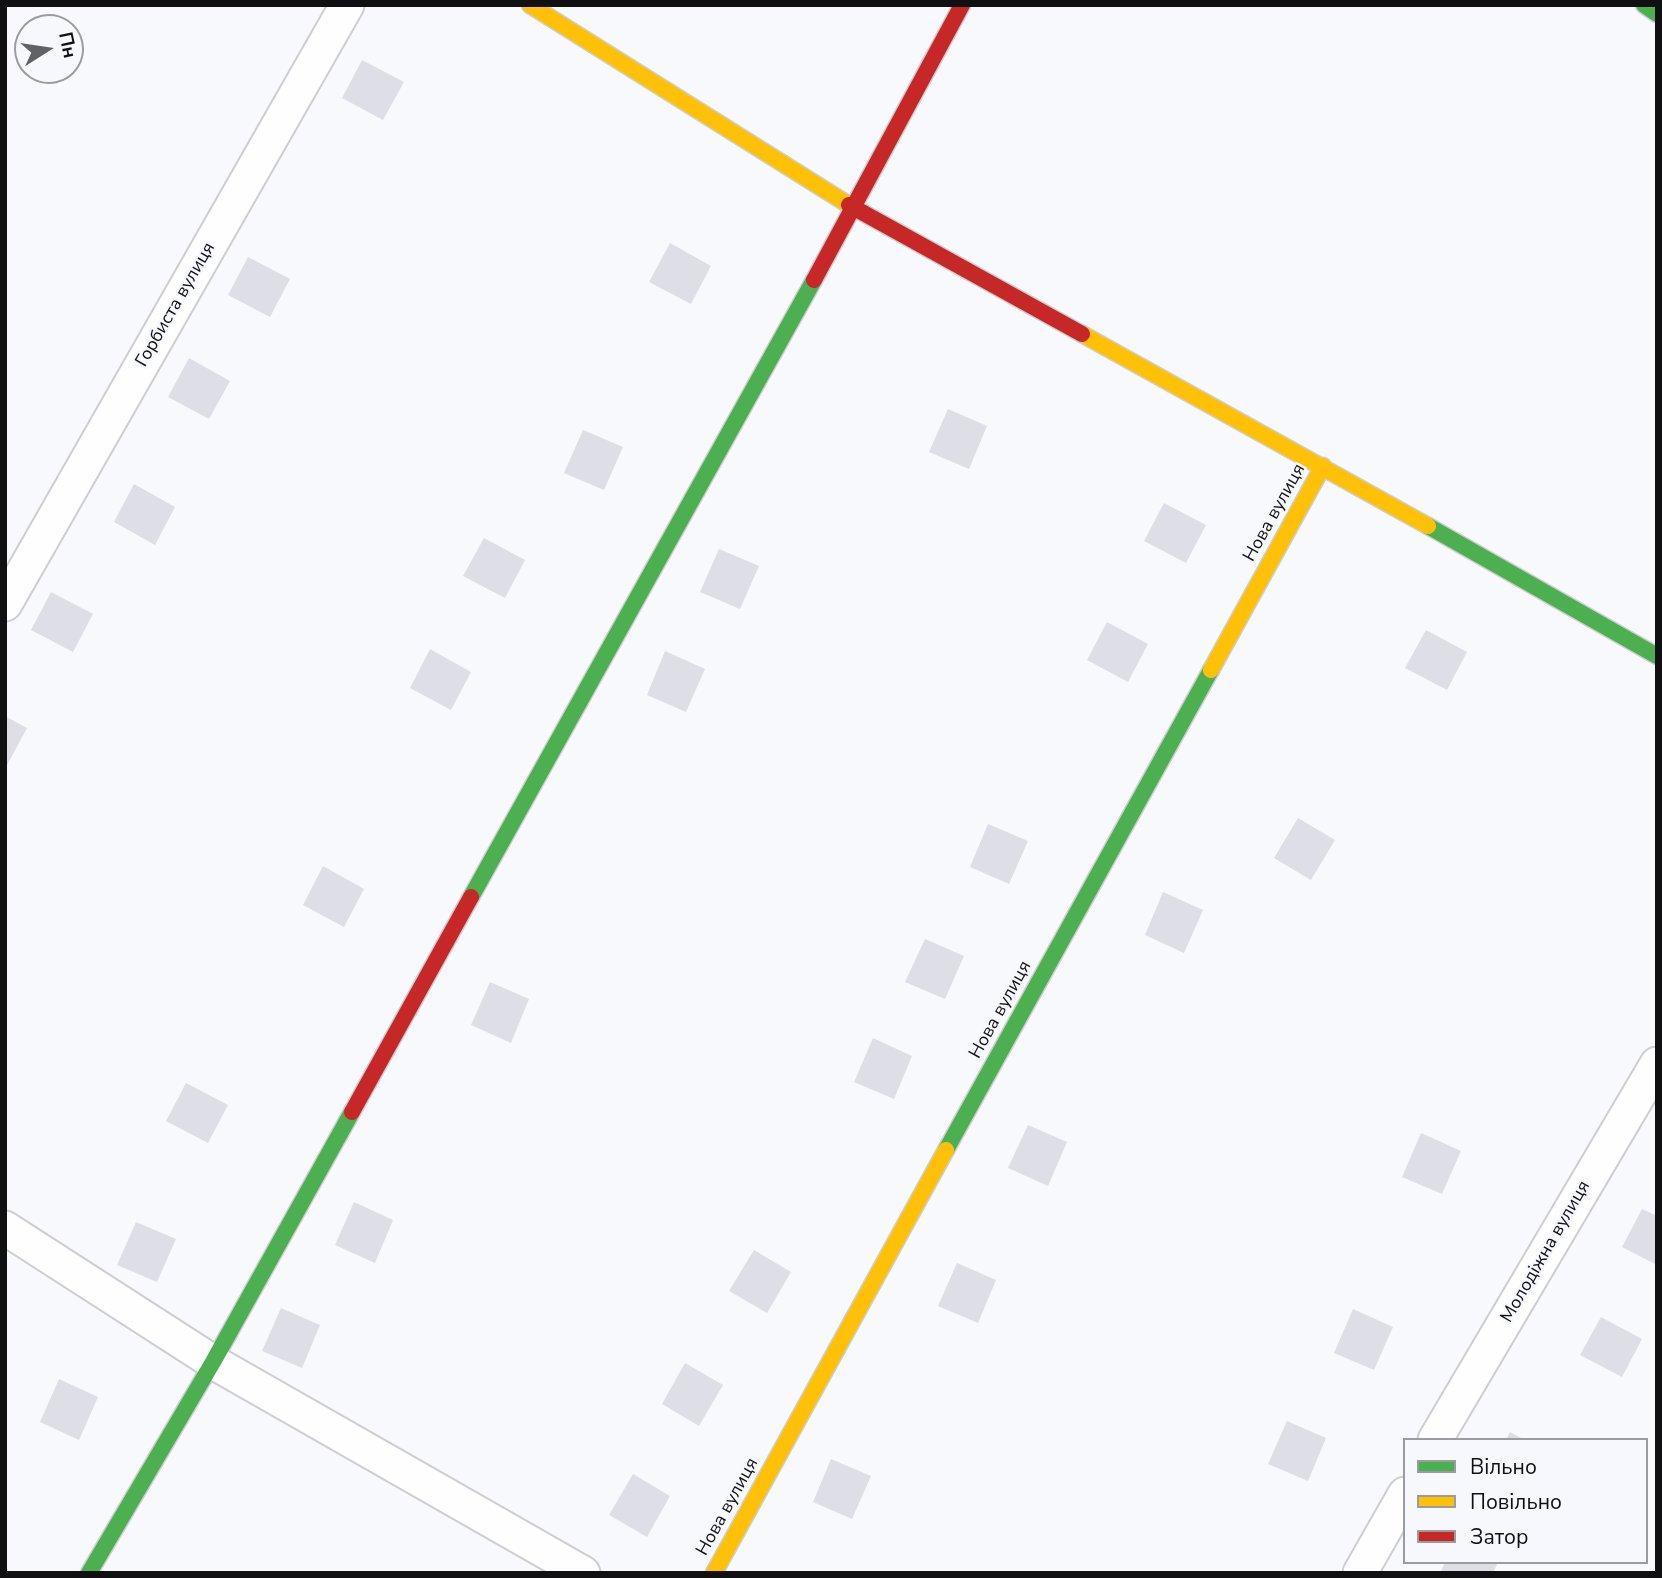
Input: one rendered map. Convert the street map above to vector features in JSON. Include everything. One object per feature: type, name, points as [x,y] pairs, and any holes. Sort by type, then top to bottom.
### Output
[{"type":"street","name":"Горбиста вулиця","points":[[5,604],[347,5]]},
{"type":"street","points":[[530,5],[854,208],[1323,466],[1657,656]]},
{"type":"street","points":[[89,1573],[213,1362],[854,208],[962,5]]},
{"type":"street","points":[[1644,5],[1657,14]]},
{"type":"street","name":"Нова вулиця","points":[[713,1573],[1323,466]]},
{"type":"street","name":"Молодіжна вулиця","points":[[1436,1438],[1657,1064]]},
{"type":"street","points":[[5,1228],[213,1362],[583,1573]]},
{"type":"street","points":[[1360,1573],[1403,1498]]},
{"type":"building","points":[[362,60],[404,82],[383,120],[342,98]]},
{"type":"building","points":[[670,243],[711,266],[691,304],[649,282]]},
{"type":"building","points":[[248,257],[290,279],[270,317],[228,295]]},
{"type":"building","points":[[189,358],[230,381],[209,419],[168,397]]},
{"type":"building","points":[[948,409],[987,426],[969,469],[929,452]]},
{"type":"building","points":[[583,430],[623,447],[604,490],[564,473]]},
{"type":"building","points":[[134,484],[175,507],[155,545],[114,522]]},
{"type":"building","points":[[1164,503],[1206,525],[1186,563],[1144,541]]},
{"type":"building","points":[[484,538],[525,560],[505,598],[463,576]]},
{"type":"building","points":[[719,549],[759,566],[740,609],[700,592]]},
{"type":"building","points":[[51,592],[93,614],[73,652],[31,630]]},
{"type":"building","points":[[1107,622],[1148,644],[1128,682],[1087,660]]},
{"type":"building","points":[[1426,630],[1467,652],[1447,690],[1405,668]]},
{"type":"building","points":[[430,649],[471,672],[451,710],[410,688]]},
{"type":"building","points":[[665,651],[705,669],[686,712],[647,695]]},
{"type":"building","points":[[5,716],[27,728],[5,769]]},
{"type":"building","points":[[1298,818],[1335,840],[1311,880],[1274,858]]},
{"type":"building","points":[[988,824],[1028,841],[1009,884],[970,867]]},
{"type":"building","points":[[323,866],[364,889],[344,927],[303,905]]},
{"type":"building","points":[[1163,892],[1203,910],[1184,953],[1145,935]]},
{"type":"building","points":[[925,939],[964,956],[945,999],[905,982]]},
{"type":"building","points":[[490,982],[529,999],[511,1043],[471,1025]]},
{"type":"building","points":[[873,1038],[912,1056],[894,1099],[854,1082]]},
{"type":"building","points":[[186,1083],[228,1105],[208,1143],[166,1121]]},
{"type":"building","points":[[1028,1125],[1067,1142],[1048,1186],[1008,1168]]},
{"type":"building","points":[[1421,1133],[1461,1151],[1442,1194],[1402,1177]]},
{"type":"building","points":[[354,1202],[393,1220],[375,1263],[335,1245]]},
{"type":"building","points":[[1642,1209],[1657,1216],[1657,1265],[1622,1247]]},
{"type":"building","points":[[136,1222],[176,1239],[157,1282],[117,1265]]},
{"type":"building","points":[[754,1250],[791,1272],[767,1313],[729,1291]]},
{"type":"building","points":[[957,1263],[996,1280],[978,1323],[938,1306]]},
{"type":"building","points":[[281,1308],[320,1325],[302,1368],[262,1351]]},
{"type":"building","points":[[1353,1309],[1393,1327],[1374,1370],[1334,1353]]},
{"type":"building","points":[[1601,1317],[1642,1339],[1622,1377],[1580,1355]]},
{"type":"building","points":[[685,1363],[723,1385],[699,1426],[662,1404]]},
{"type":"building","points":[[59,1379],[98,1397],[79,1440],[40,1422]]},
{"type":"building","points":[[1287,1421],[1326,1438],[1308,1481],[1268,1464]]},
{"type":"building","points":[[1510,1432],[1521,1438],[1507,1438]]},
{"type":"building","points":[[831,1459],[871,1476],[852,1519],[813,1502]]},
{"type":"building","points":[[633,1474],[670,1496],[647,1537],[609,1515]]},
{"type":"building","points":[[1444,1564],[1497,1564],[1493,1573],[1441,1571]]},
{"type":"traffic: fast","points":[[1644,5],[1657,14]]},
{"type":"traffic: fast","points":[[471,897],[814,280]]},
{"type":"traffic: fast","points":[[1428,526],[1657,656]]},
{"type":"traffic: fast","points":[[946,1150],[1211,670]]},
{"type":"traffic: fast","points":[[89,1573],[213,1362],[352,1112]]},
{"type":"traffic: slow","points":[[530,5],[849,205]]},
{"type":"traffic: slow","points":[[1082,334],[1428,526]]},
{"type":"traffic: slow","points":[[1211,670],[1323,466]]},
{"type":"traffic: slow","points":[[714,1573],[946,1150]]},
{"type":"traffic: jam","points":[[814,280],[962,5]]},
{"type":"traffic: jam","points":[[849,205],[1082,334]]},
{"type":"traffic: jam","points":[[352,1112],[471,897]]}]
